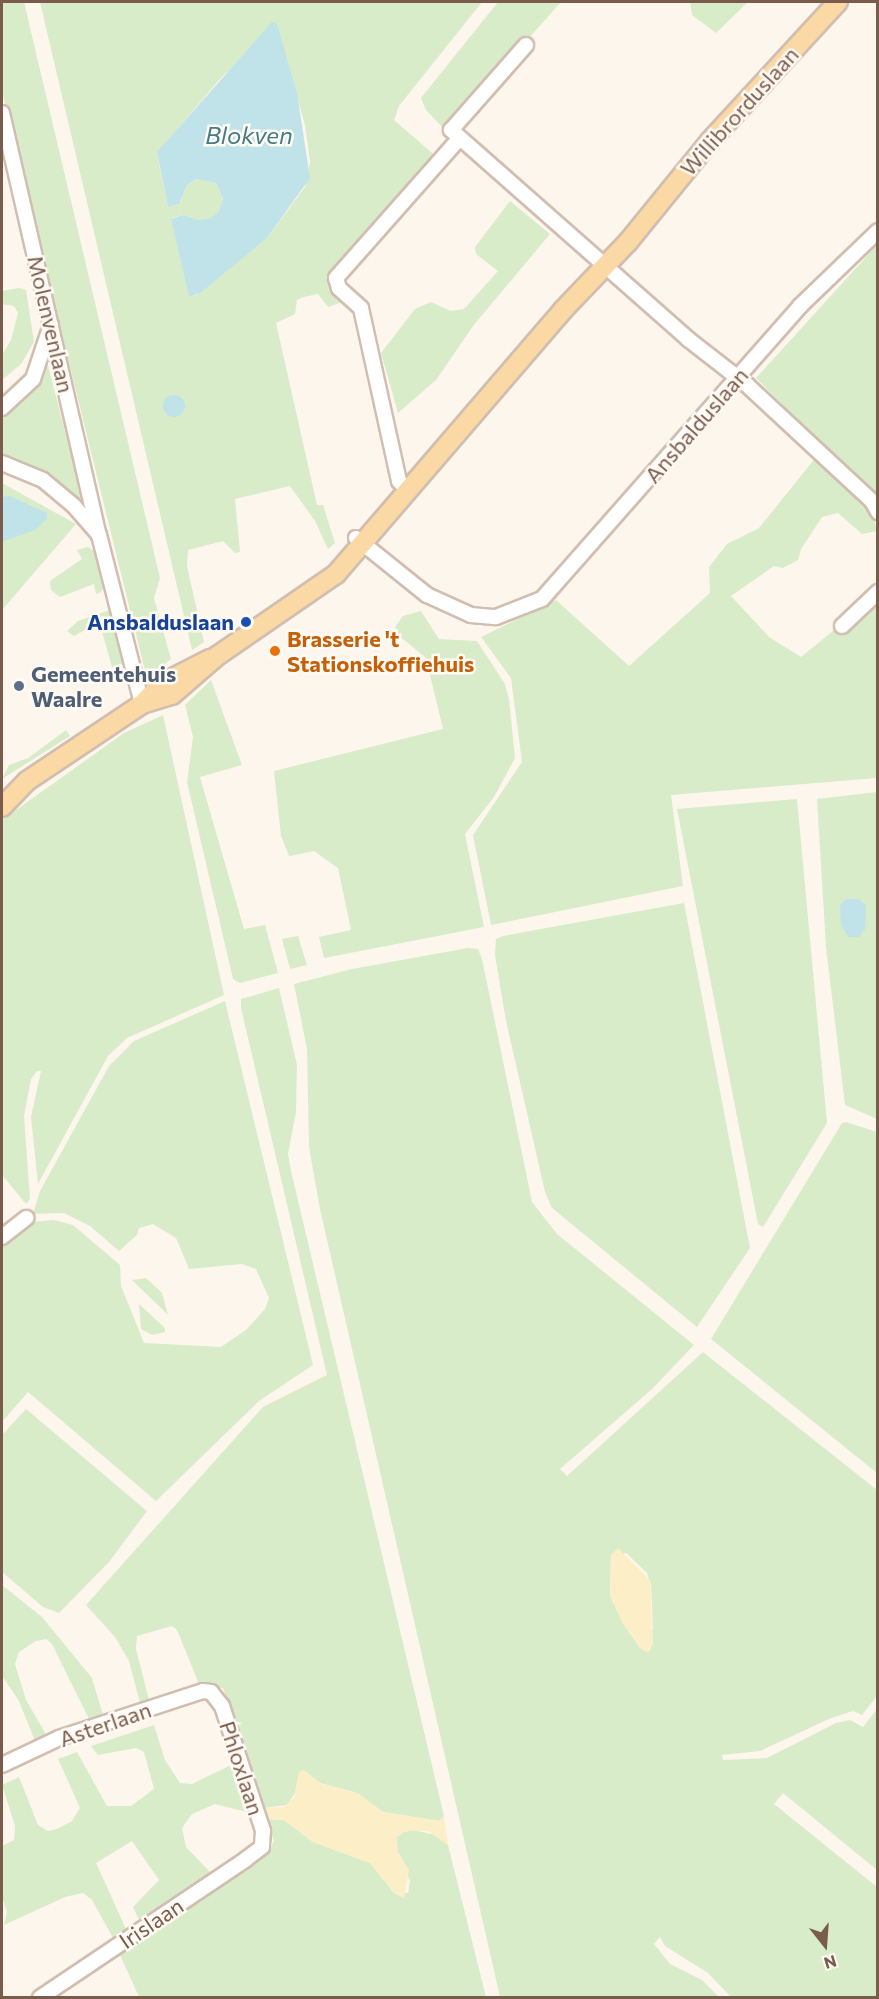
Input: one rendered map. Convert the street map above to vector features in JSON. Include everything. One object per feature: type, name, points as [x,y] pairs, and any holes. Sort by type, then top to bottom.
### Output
[{"type":"main road","name":"Willibrorduslaan","points":[[27,781],[142,704],[172,696],[218,656],[336,574],[360,541],[406,488],[838,2]]},
{"type":"main road","points":[[2,792],[27,781]]},
{"type":"main road","points":[[2,807],[27,781]]},
{"type":"street","points":[[526,45],[451,130],[736,378],[872,501],[878,512]]},
{"type":"street","name":"Molenvenlaan","points":[[2,112],[99,535],[142,704]]},
{"type":"street","points":[[406,488],[399,481],[361,308],[339,288],[336,278],[459,139]]},
{"type":"street","name":"Ansbalduslaan","points":[[360,541],[427,595],[471,615],[496,617],[526,607],[558,585],[800,306],[878,231]]},
{"type":"street","points":[[2,408],[33,379],[51,325]]},
{"type":"street","points":[[2,464],[43,480],[74,506],[99,535]]},
{"type":"street","points":[[842,626],[878,592]]},
{"type":"street","points":[[2,1237],[26,1218]]},
{"type":"street","name":"Asterlaan","points":[[2,1765],[59,1738],[203,1691],[211,1692]]},
{"type":"street","name":"Phloxlaan","points":[[211,1692],[222,1706],[263,1830],[262,1847]]},
{"type":"street","name":"Irislaan","points":[[40,1998],[262,1847]]},
{"type":"green space","points":[[2,2],[24,2],[160,578],[154,598],[171,659],[147,679],[2,91]]},
{"type":"green space","points":[[40,2],[482,2],[399,106],[394,120],[439,159],[340,271],[348,300],[328,307],[318,294],[304,297],[297,300],[295,314],[276,323],[317,505],[323,505],[335,543],[328,549],[315,521],[290,486],[235,499],[240,552],[235,553],[223,541],[188,550],[187,566],[204,642],[192,650]],"holes":[[[276,24],[305,125],[310,162],[305,187],[267,238],[196,295],[172,218],[183,215],[199,220],[211,218],[219,211],[223,198],[216,183],[198,179],[187,185],[179,204],[168,207],[157,153],[219,80]]]},
{"type":"green space","points":[[498,2],[561,2],[446,131],[426,110],[421,98]]},
{"type":"green space","points":[[690,2],[748,2],[716,33],[692,15]]},
{"type":"green space","points":[[510,201],[550,234],[473,326],[436,380],[398,413],[381,353],[415,309],[431,302],[451,311],[464,309],[498,271],[476,254],[475,247]]},
{"type":"green space","points":[[877,245],[877,499],[756,378]]},
{"type":"green space","points":[[19,288],[26,290],[34,342],[21,364],[2,380],[2,355],[11,340],[18,313],[14,306],[2,304],[2,291]]},
{"type":"green space","points":[[46,358],[84,504],[33,470],[2,456],[2,413],[27,394]]},
{"type":"green space","points":[[816,457],[872,511],[877,531],[862,534],[838,513],[822,517],[801,549],[798,560],[783,568],[774,566],[731,596],[769,637],[801,657],[877,595],[877,778],[671,795],[683,886],[491,925],[473,835],[522,762],[511,678],[481,637],[556,600],[629,666],[710,593],[709,567],[727,544],[759,528]]},
{"type":"green space","points":[[2,483],[76,524],[2,610]]},
{"type":"green space","points":[[88,547],[99,554],[106,583],[101,592],[96,594],[94,584],[60,597],[51,590],[50,581],[82,559],[77,550]]},
{"type":"green space","points":[[110,610],[125,664],[112,667],[101,628],[92,626],[74,636],[67,631],[78,621]]},
{"type":"green space","points":[[421,611],[439,639],[477,641],[505,684],[509,699],[515,758],[494,797],[465,834],[484,927],[324,958],[319,937],[351,930],[338,868],[314,851],[289,856],[281,836],[274,771],[443,729],[426,658],[398,635],[395,627],[403,616]]},
{"type":"green space","points":[[211,680],[242,765],[200,777],[244,929],[265,925],[278,973],[240,983],[233,979],[187,782],[193,737],[185,705]]},
{"type":"green space","points":[[163,715],[224,995],[127,1038],[108,1056],[38,1184],[31,1117],[41,1071],[37,1071],[31,1079],[24,1116],[30,1199],[26,1204],[2,1175],[2,820],[124,733]]},
{"type":"green space","points":[[66,730],[70,736],[2,779],[9,765],[28,758]]},
{"type":"green space","points":[[877,792],[877,1119],[845,1105],[826,947],[817,799]]},
{"type":"green space","points":[[797,799],[827,1123],[763,1227],[758,1224],[677,809]]},
{"type":"green space","points":[[684,903],[750,1248],[697,1327],[552,1208],[545,1192],[506,1021],[495,955],[496,939],[503,936]]},
{"type":"green space","points":[[298,936],[307,965],[290,969],[282,939]]},
{"type":"green space","points":[[468,948],[478,949],[482,959],[532,1202],[557,1234],[694,1345],[651,1390],[560,1469],[567,1476],[703,1352],[877,1490],[877,1696],[862,1715],[853,1711],[831,1718],[760,1751],[722,1755],[723,1760],[767,1758],[836,1723],[850,1720],[863,1727],[877,1709],[877,1870],[783,1793],[774,1804],[877,1887],[877,1997],[731,1997],[708,1973],[665,1946],[660,1937],[654,1944],[670,1964],[702,1980],[719,1997],[500,1997],[320,1209],[309,1147],[307,1049],[294,984],[352,969]],"holes":[[[626,1553],[647,1573],[651,1585],[653,1629],[640,1648],[622,1622],[610,1591],[611,1555]]]},
{"type":"green space","points":[[279,988],[297,1065],[296,1112],[288,1154],[291,1171],[444,1816],[439,1821],[383,1812],[354,1792],[320,1783],[305,1771],[299,1772],[298,1788],[287,1805],[263,1808],[223,1688],[199,1684],[177,1630],[172,1626],[137,1636],[136,1649],[149,1700],[140,1703],[129,1661],[115,1637],[86,1605],[263,1407],[327,1375],[241,1008],[241,999]]},
{"type":"green space","points":[[225,1001],[313,1365],[259,1401],[156,1501],[28,1392],[2,1422],[2,1245],[31,1222],[54,1220],[73,1225],[120,1265],[121,1286],[144,1343],[221,1347],[246,1330],[265,1309],[269,1298],[256,1269],[242,1264],[189,1269],[176,1238],[153,1224],[139,1228],[137,1235],[119,1251],[90,1226],[64,1213],[33,1214],[40,1191],[109,1066],[134,1041]]},
{"type":"green space","points":[[846,1122],[877,1132],[877,1473],[711,1339],[842,1123]]},
{"type":"green space","points":[[146,1278],[162,1293],[168,1315],[132,1280]]},
{"type":"green space","points":[[139,1304],[165,1328],[165,1332],[152,1335],[141,1329]]},
{"type":"green space","points":[[26,1409],[147,1511],[109,1562],[59,1613],[43,1607],[2,1572],[2,1435]]},
{"type":"green space","points":[[2,1585],[42,1617],[92,1678],[103,1715],[89,1719],[52,1644],[46,1639],[36,1641],[19,1652],[15,1664],[26,1700],[47,1736],[35,1741],[19,1701],[2,1676]]},
{"type":"green space","points":[[154,1725],[165,1760],[180,1783],[192,1784],[231,1765],[247,1812],[215,1804],[192,1814],[182,1828],[186,1847],[210,1872],[139,1920],[133,1907],[159,1880],[132,1841],[96,1863],[126,1929],[113,1938],[92,1900],[83,1893],[65,1897],[4,1925],[7,1912],[2,1897],[2,1846],[14,1840],[15,1826],[2,1785],[19,1777],[38,1825],[48,1831],[57,1829],[72,1821],[80,1808],[58,1759],[77,1752],[107,1806],[131,1806],[154,1789],[144,1752],[136,1748],[98,1755],[91,1746]]},
{"type":"green space","points":[[266,1819],[284,1820],[313,1842],[370,1863],[394,1893],[408,1893],[410,1881],[398,1852],[396,1839],[400,1833],[413,1830],[440,1836],[448,1845],[486,1997],[139,1997],[120,1955],[269,1851],[274,1841]]},
{"type":"sand","points":[[618,1548],[650,1580],[653,1644],[648,1653],[640,1648],[622,1622],[610,1596],[611,1555]]},
{"type":"sand","points":[[303,1770],[320,1783],[359,1794],[383,1812],[439,1821],[444,1816],[448,1845],[428,1831],[406,1831],[397,1837],[398,1852],[409,1870],[404,1898],[394,1893],[370,1863],[313,1842],[284,1820],[266,1819],[263,1808],[284,1807],[294,1797],[299,1772]]},
{"type":"water","name":"Blokven","points":[[272,22],[277,24],[297,93],[310,178],[267,238],[200,293],[189,296],[171,219],[183,215],[199,220],[211,218],[219,211],[223,198],[216,183],[197,179],[187,185],[179,204],[168,207],[157,152]]},
{"type":"water","points":[[174,395],[182,398],[185,406],[182,414],[174,417],[166,414],[163,406],[166,398]]},
{"type":"water","points":[[10,496],[47,513],[47,519],[35,530],[2,542],[2,497]]},
{"type":"water","points":[[846,899],[858,899],[866,905],[865,929],[859,937],[848,937],[841,925],[840,905]]},
{"type":"place","name":"Ansbalduslaan","points":[[246,622]]},
{"type":"place","name":"Brasserie 't Stationskoffiehuis","points":[[275,651]]},
{"type":"place","name":"Gemeentehuis Waalre","points":[[19,686]]}]
